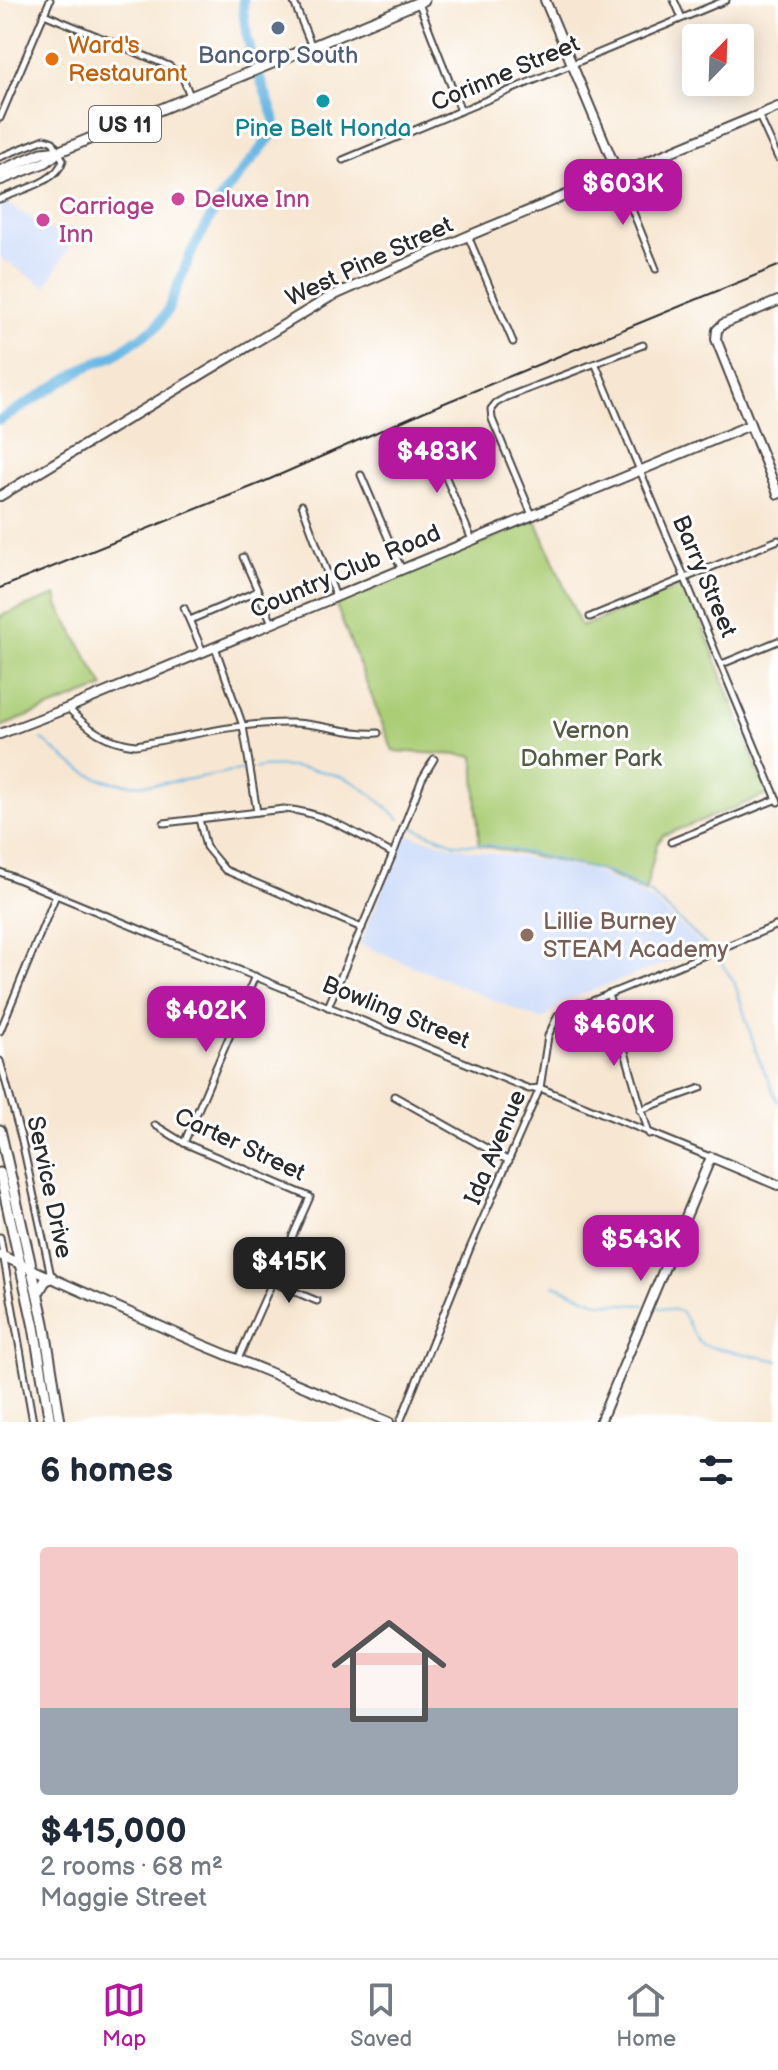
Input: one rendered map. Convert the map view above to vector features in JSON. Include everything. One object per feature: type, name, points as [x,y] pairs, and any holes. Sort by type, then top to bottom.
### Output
[{"type":"main road","name":"US 11","points":[[0,180],[46,162],[60,151],[420,1]]},
{"type":"main road","name":"US 11","points":[[0,171],[42,153],[60,151]]},
{"type":"main road","points":[[0,1130],[38,1293],[60,1422]]},
{"type":"main road","points":[[0,1173],[21,1263],[50,1422]]},
{"type":"main road","points":[[38,1293],[52,1276]]},
{"type":"street","points":[[0,118],[50,0]]},
{"type":"street","points":[[293,0],[312,47]]},
{"type":"street","points":[[545,0],[656,269]]},
{"type":"street","points":[[674,0],[682,18]]},
{"type":"street","name":"Corinne Street","points":[[343,160],[726,0]]},
{"type":"street","points":[[420,1],[461,111]]},
{"type":"street","points":[[44,14],[169,66],[183,78],[191,97]]},
{"type":"street","name":"West Pine Street","points":[[0,496],[330,297],[778,107]]},
{"type":"street","points":[[759,115],[778,158]]},
{"type":"street","points":[[0,157],[45,139],[53,142],[63,160],[61,168],[52,176],[0,199]]},
{"type":"street","points":[[468,236],[513,342]]},
{"type":"street","points":[[778,301],[723,324],[716,335],[750,425],[776,481],[778,494]]},
{"type":"street","points":[[532,516],[492,419],[491,409],[507,397],[643,345]]},
{"type":"street","name":"Barry Street","points":[[596,365],[778,800]]},
{"type":"street","name":"Country Club Road","points":[[0,734],[750,425]]},
{"type":"street","points":[[430,439],[472,540]]},
{"type":"street","points":[[361,475],[401,568]]},
{"type":"street","points":[[302,505],[336,597]]},
{"type":"street","points":[[590,617],[778,540]]},
{"type":"street","points":[[243,557],[272,623]]},
{"type":"street","points":[[190,620],[258,591]]},
{"type":"street","points":[[184,608],[203,652]]},
{"type":"street","points":[[722,664],[778,641]]},
{"type":"street","points":[[215,647],[243,726],[257,812]]},
{"type":"street","points":[[68,708],[93,732],[119,743],[135,745],[243,726],[291,723],[348,733],[378,733]]},
{"type":"street","points":[[328,1007],[422,779],[434,759]]},
{"type":"street","points":[[671,842],[778,800]]},
{"type":"street","points":[[164,823],[284,809],[312,812],[393,854]]},
{"type":"street","points":[[199,819],[206,847],[225,870],[362,928]]},
{"type":"street","name":"Bowling Street","points":[[0,872],[529,1089],[540,1088],[778,1185]]},
{"type":"street","points":[[0,1031],[56,895]]},
{"type":"street","name":"Ida Avenue","points":[[400,1422],[470,1248],[540,1088],[550,1027],[558,1015],[778,925]]},
{"type":"street","points":[[184,1143],[255,976]]},
{"type":"street","points":[[608,994],[649,1134]]},
{"type":"street","name":"Service Drive","points":[[0,1061],[17,1121],[52,1276]]},
{"type":"street","points":[[640,1110],[701,1088]]},
{"type":"street","points":[[394,1096],[509,1161]]},
{"type":"street","name":"Carter Street","points":[[155,1125],[184,1143],[310,1197],[272,1282]]},
{"type":"street","points":[[600,1422],[711,1157]]},
{"type":"street","points":[[0,1237],[33,1422]]},
{"type":"street","points":[[2,1256],[389,1422]]},
{"type":"street","points":[[238,1359],[272,1282],[317,1301]]},
{"type":"shaded area","points":[[0,202],[71,243],[46,287],[0,257]]},
{"type":"shaded area","name":"Lillie Burney STEAM Academy","points":[[405,834],[468,850],[547,861],[591,871],[622,883],[654,902],[705,948],[562,1002],[543,1020],[527,1014],[360,944]]},
{"type":"green space","name":"Vernon Dahmer Park","points":[[536,520],[581,627],[687,584],[767,795],[664,835],[657,844],[645,892],[599,870],[479,845],[474,756],[393,751],[336,605]]},
{"type":"green space","points":[[56,595],[59,607],[104,687],[0,727],[0,616]]},
{"type":"waterway","points":[[0,420],[88,366],[113,356],[156,327],[167,312],[192,251],[223,195],[273,134],[274,116],[249,45],[243,0]]},
{"type":"waterway","points":[[42,739],[83,771],[116,782],[153,784],[245,769]]},
{"type":"waterway","points":[[255,768],[306,769],[345,778],[367,791],[400,819]]},
{"type":"waterway","points":[[412,827],[456,844],[490,845],[617,875],[650,893],[706,945]]},
{"type":"waterway","points":[[718,957],[735,984],[758,1057],[778,1102]]},
{"type":"waterway","points":[[554,1285],[600,1303],[644,1305]]},
{"type":"waterway","points":[[654,1307],[681,1311],[702,1344],[778,1361]]},
{"type":"railway","points":[[0,588],[261,483],[425,411],[778,266]]},
{"type":"place","name":"Bancorp South","points":[[278,28]]},
{"type":"place","name":"Ward's Restaurant","points":[[52,59]]},
{"type":"place","name":"Pine Belt Honda","points":[[323,101]]},
{"type":"place","name":"Deluxe Inn","points":[[178,199]]},
{"type":"place","name":"Carriage Inn","points":[[43,220]]},
{"type":"place","name":"Lillie Burney STEAM Academy","points":[[527,935]]}]
